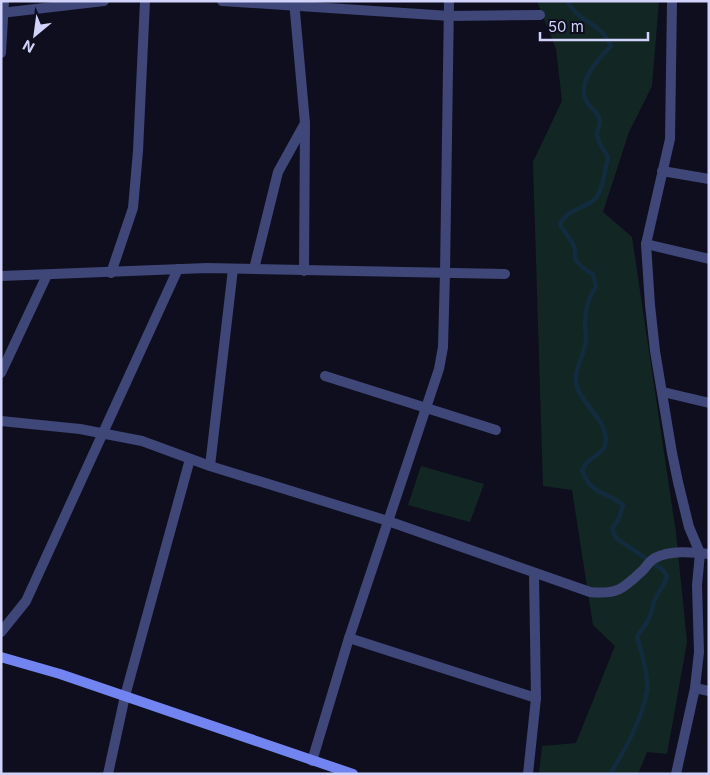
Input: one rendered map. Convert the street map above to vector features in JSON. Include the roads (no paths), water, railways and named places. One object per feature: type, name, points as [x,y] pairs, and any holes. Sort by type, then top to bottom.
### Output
[{"type":"street","points":[[1,53],[4,1]]},
{"type":"street","points":[[3,13],[104,1]]},
{"type":"street","points":[[111,273],[133,208],[138,151],[145,1]]},
{"type":"street","points":[[222,1],[294,3],[450,16],[540,15]]},
{"type":"street","points":[[312,761],[350,638],[439,369],[443,347],[449,1]]},
{"type":"street","points":[[672,1],[670,139],[646,244],[652,323],[678,482],[689,527],[704,553],[697,585],[700,652],[695,688],[676,774]]},
{"type":"street","points":[[294,3],[305,122],[304,271]]},
{"type":"street","points":[[254,269],[278,172],[305,122]]},
{"type":"street","points":[[662,171],[709,179]]},
{"type":"street","points":[[646,244],[709,259]]},
{"type":"street","points":[[1,632],[26,601],[178,269]]},
{"type":"street","points":[[1,276],[178,269],[505,274]]},
{"type":"street","points":[[210,466],[233,269]]},
{"type":"street","points":[[1,373],[47,275]]},
{"type":"street","points":[[325,376],[496,430]]},
{"type":"street","points":[[663,392],[709,403]]},
{"type":"street","points":[[1,421],[80,428],[142,441],[210,466],[388,521],[534,574],[590,592],[607,594],[620,590],[654,558],[683,552],[704,553]]},
{"type":"street","points":[[108,774],[125,696],[190,459]]},
{"type":"street","points":[[528,774],[536,698],[534,574]]},
{"type":"street","points":[[350,638],[536,698]]},
{"type":"street","points":[[1,657],[60,674],[353,774]]},
{"type":"street","points":[[695,688],[709,691]]},
{"type":"waterway","points":[[567,1],[577,14],[604,34],[611,46],[590,71],[584,87],[584,95],[587,102],[599,118],[597,136],[608,157],[602,185],[595,199],[571,212],[560,224],[573,244],[575,259],[583,268],[593,274],[596,287],[587,306],[585,345],[577,369],[576,381],[580,394],[600,422],[606,437],[602,450],[582,470],[594,489],[623,505],[619,518],[612,529],[616,538],[663,570],[667,576],[656,597],[650,617],[637,637],[647,679],[645,702],[632,734],[610,774]]}]
